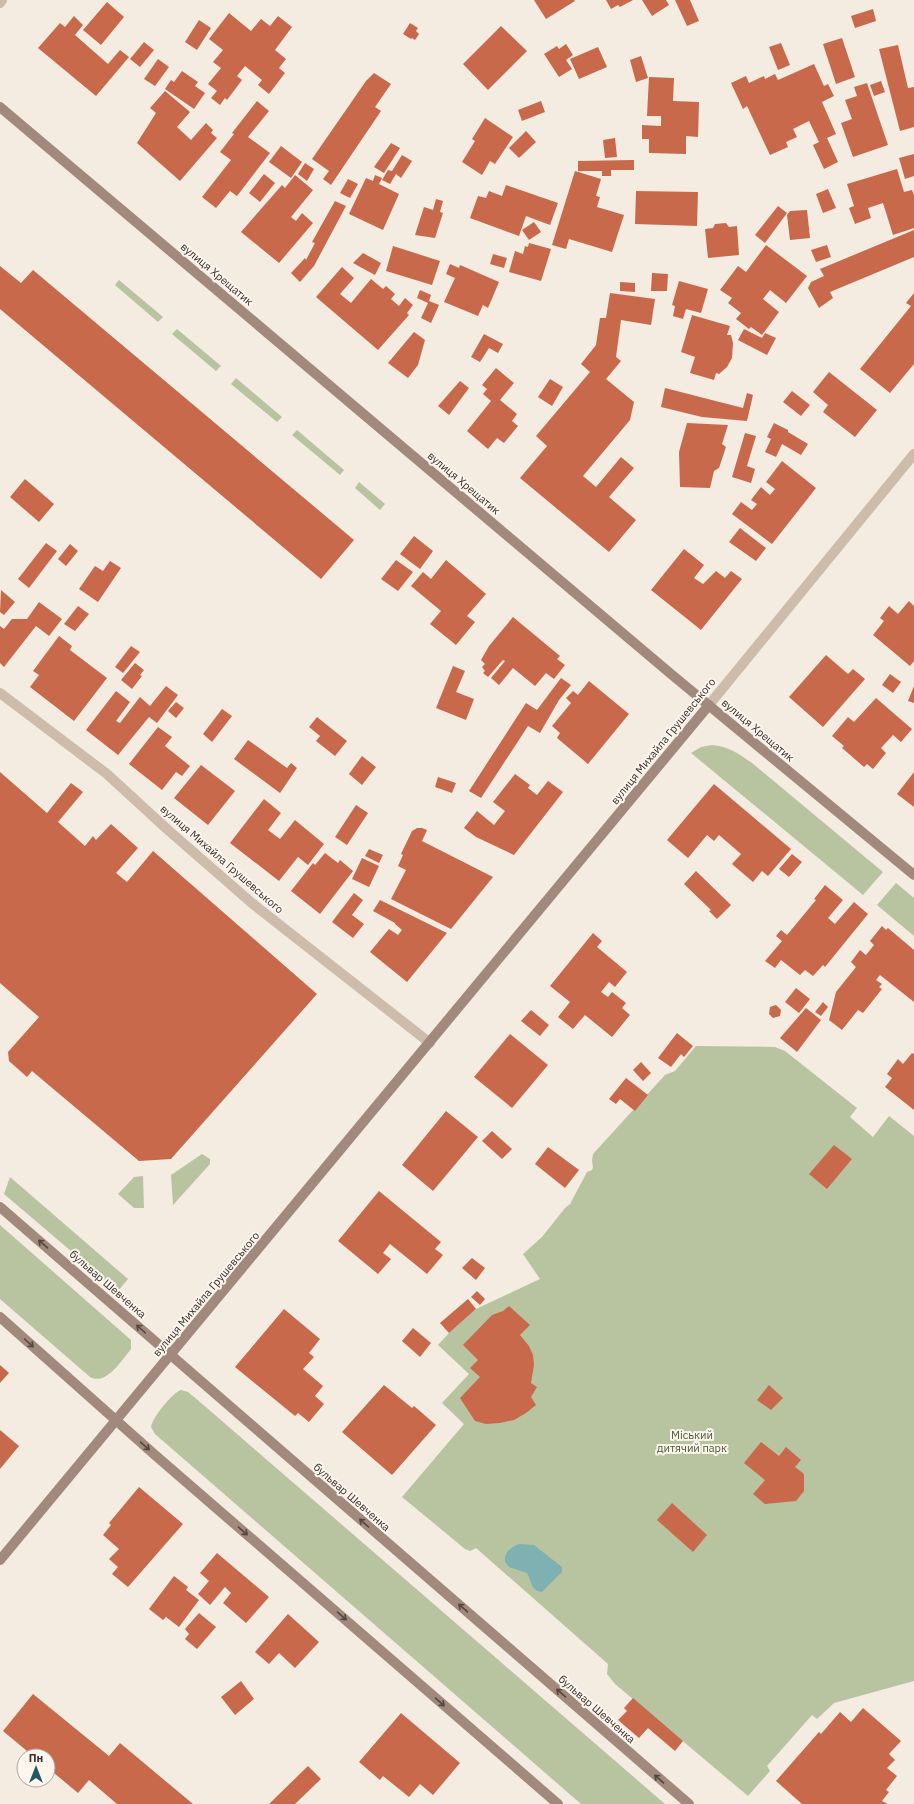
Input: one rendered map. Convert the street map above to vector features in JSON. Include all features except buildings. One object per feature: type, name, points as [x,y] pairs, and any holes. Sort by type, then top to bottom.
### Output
[{"type":"main road","name":"вулиця Хрещатик","points":[[0,107],[709,705],[914,875]]},
{"type":"main road","name":"вулиця Михайла Грушевського","points":[[0,1560],[709,705]]},
{"type":"main road","name":"бульвар Шевченка","points":[[0,1208],[689,1804]]},
{"type":"main road","points":[[0,1317],[116,1421],[558,1804]]},
{"type":"street","name":"вулиця Михайла Грушевського","points":[[709,705],[914,454]]},
{"type":"street","name":"вулиця Михайла Грушевського","points":[[0,693],[107,774],[168,830],[253,904],[430,1043]]},
{"type":"green space","points":[[119,280],[163,317],[158,322],[115,285]]},
{"type":"green space","points":[[177,329],[221,366],[216,371],[172,334]]},
{"type":"green space","points":[[236,378],[282,417],[277,422],[231,384]]},
{"type":"green space","points":[[297,430],[344,470],[340,475],[292,435]]},
{"type":"green space","points":[[359,482],[385,504],[380,510],[355,488]]},
{"type":"green space","points":[[712,745],[728,749],[752,763],[883,872],[863,895],[691,753],[701,747]]},
{"type":"green space","points":[[896,883],[914,898],[914,936],[877,905]]},
{"type":"green space","name":"Міський дитячий парк","points":[[696,1046],[775,1047],[785,1051],[857,1108],[850,1117],[873,1137],[889,1116],[914,1136],[914,1681],[834,1703],[817,1719],[812,1715],[767,1766],[770,1771],[748,1796],[615,1684],[607,1674],[608,1664],[476,1548],[470,1551],[465,1549],[402,1497],[464,1424],[442,1403],[469,1374],[438,1345],[476,1309],[540,1279],[523,1254],[542,1237],[565,1208],[570,1204],[587,1172],[592,1170],[593,1154],[665,1075],[675,1071]]},
{"type":"green space","points":[[202,1154],[210,1159],[210,1164],[173,1205],[171,1175]]},
{"type":"green space","points":[[143,1176],[144,1208],[134,1208],[118,1194],[134,1177]]},
{"type":"green space","points":[[10,1177],[128,1279],[118,1291],[4,1194]]},
{"type":"green space","points":[[0,1225],[131,1340],[131,1349],[108,1375],[96,1379],[90,1377],[0,1299]]},
{"type":"green space","points":[[181,1390],[188,1392],[200,1402],[665,1804],[581,1804],[155,1434],[151,1427],[152,1423],[168,1401]]},
{"type":"water","points":[[519,1544],[534,1545],[562,1567],[562,1572],[542,1592],[533,1587],[527,1573],[509,1567],[505,1562],[508,1551]]}]
